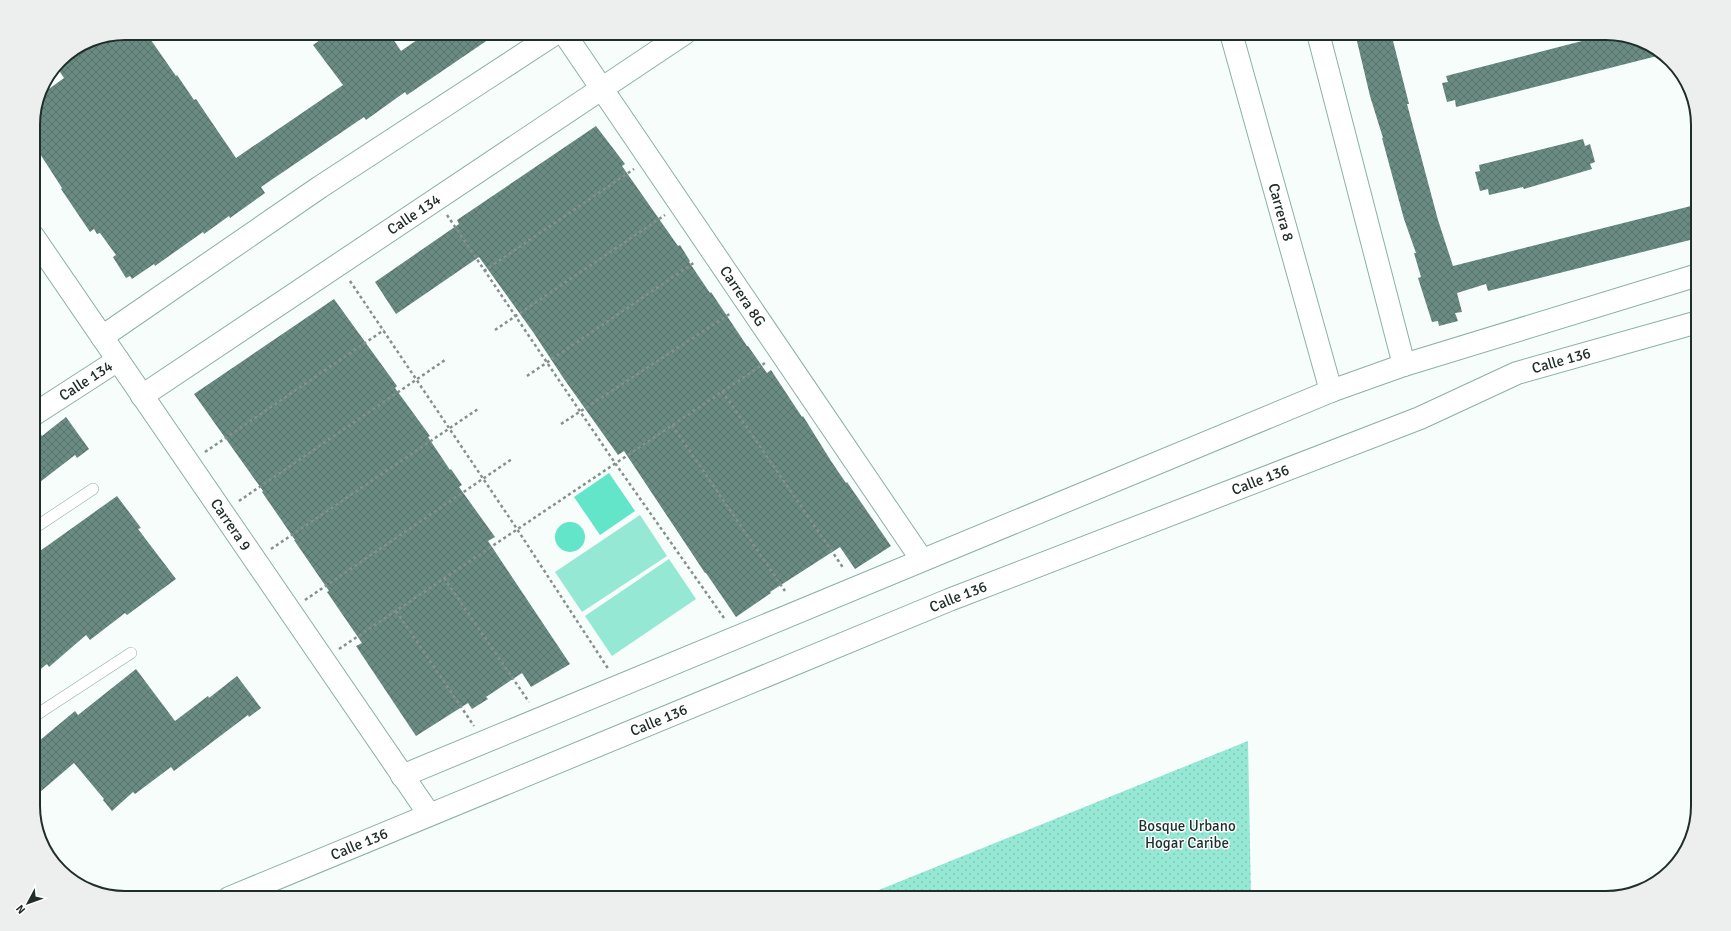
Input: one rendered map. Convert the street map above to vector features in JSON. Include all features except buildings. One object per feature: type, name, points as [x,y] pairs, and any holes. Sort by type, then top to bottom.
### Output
[{"type":"street","name":"Calle 134","points":[[102,337],[320,187],[545,40]]},
{"type":"street","name":"Carrera 8G","points":[[569,40],[922,560]]},
{"type":"street","name":"Calle 134","points":[[142,396],[674,40]]},
{"type":"street","name":"Carrera 8","points":[[1233,40],[1331,391]]},
{"type":"street","points":[[1320,40],[1404,365]]},
{"type":"street","name":"Carrera 9","points":[[40,246],[429,814]]},
{"type":"street","points":[[402,776],[1331,391],[1404,365],[1691,277]]},
{"type":"street","name":"Calle 136","points":[[252,891],[303,875],[429,814],[949,600],[1420,418],[1517,373],[1691,324]]},
{"type":"street","name":"Calle 134","points":[[40,410],[118,360]]},
{"type":"lane","points":[[40,524],[93,488]]},
{"type":"lane","points":[[40,712],[131,653]]},
{"type":"path","points":[[484,271],[640,165]]},
{"type":"path","points":[[495,330],[515,315],[671,211]]},
{"type":"path","points":[[445,212],[615,463],[724,618]]},
{"type":"path","points":[[527,376],[697,261]]},
{"type":"path","points":[[350,279],[517,529],[611,674]]},
{"type":"path","points":[[561,424],[732,312]]},
{"type":"path","points":[[203,453],[384,330]]},
{"type":"path","points":[[237,503],[445,360]]},
{"type":"path","points":[[337,650],[766,362]]},
{"type":"path","points":[[722,391],[844,569]]},
{"type":"path","points":[[269,551],[478,409]]},
{"type":"path","points":[[672,425],[785,591]]},
{"type":"path","points":[[303,601],[512,459]]},
{"type":"path","points":[[444,578],[532,706]]},
{"type":"path","points":[[396,611],[475,728]]},
{"type":"green space","points":[[640,515],[667,556],[582,612],[555,572]]},
{"type":"green space","points":[[669,559],[696,599],[612,656],[585,616]]},
{"type":"green space","name":"Bosque Urbano Hogar Caribe","points":[[1248,741],[1251,891],[876,891]]},
{"type":"shaded area","points":[[609,473],[635,511],[600,535],[574,497]]},
{"type":"shaded area","points":[[570,522],[581,526],[585,537],[581,548],[570,552],[559,548],[555,537],[559,526]]}]
